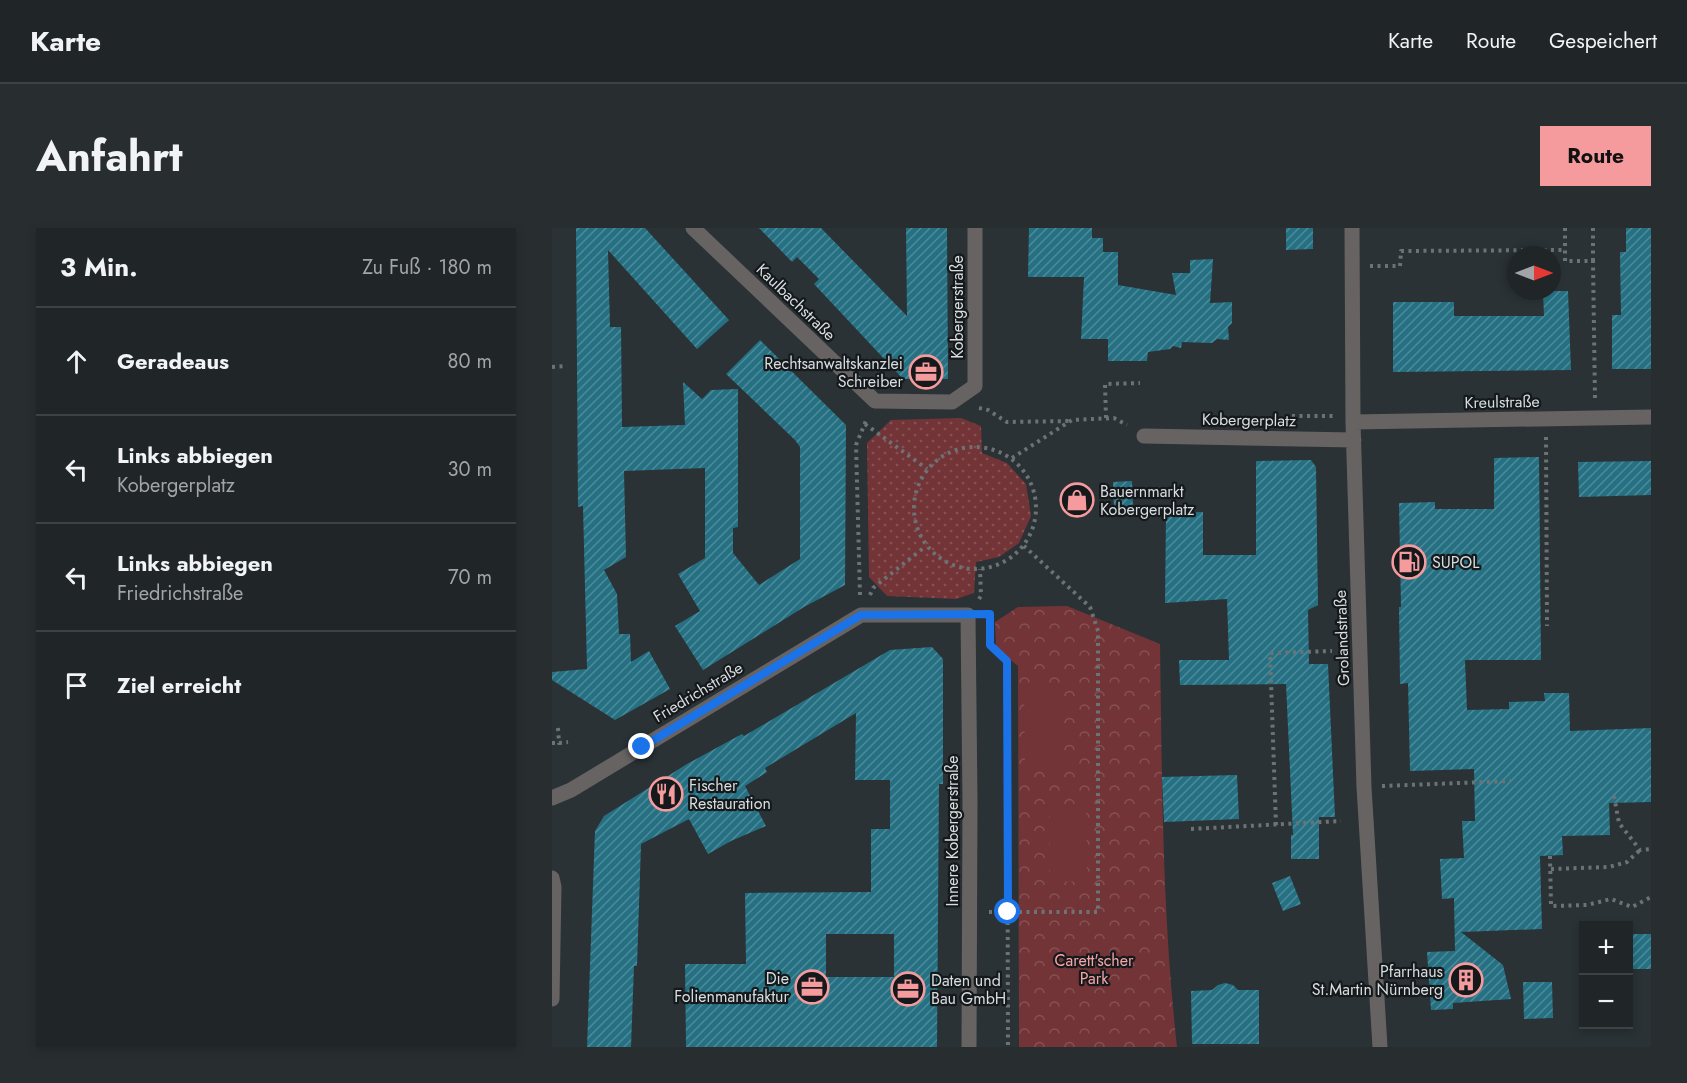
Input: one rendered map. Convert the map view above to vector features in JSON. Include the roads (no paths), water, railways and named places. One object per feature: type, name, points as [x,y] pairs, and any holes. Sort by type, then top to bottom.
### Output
[{"type":"street","name":"Kaulbachstraße","points":[[693,228],[874,401],[952,402]]},
{"type":"street","name":"Kobergerstraße","points":[[952,402],[975,386],[975,228]]},
{"type":"street","name":"Grolandstraße","points":[[1352,228],[1353,422],[1364,787],[1380,1047]]},
{"type":"street","name":"Kreulstraße","points":[[1353,422],[1651,417]]},
{"type":"street","name":"Kobergerplatz","points":[[1144,436],[1354,440]]},
{"type":"street","name":"Friedrichstraße","points":[[552,798],[571,790],[861,615],[968,615]]},
{"type":"street","name":"Innere Kobergerstraße","points":[[968,615],[969,1047]]},
{"type":"street","points":[[552,878],[554,887],[552,999]]},
{"type":"place","name":"Rechtsanwaltskanzlei Schreiber","points":[[926,372]]},
{"type":"place","name":"Bauernmarkt Kobergerplatz","points":[[1077,500]]},
{"type":"place","name":"SUPOL","points":[[1409,562]]},
{"type":"place","name":"Fischer Restauration","points":[[666,794]]},
{"type":"place","name":"Pfarrhaus St.Martin Nürnberg","points":[[1466,980]]},
{"type":"place","name":"Die Folienmanufaktur","points":[[812,987]]},
{"type":"place","name":"Daten und Bau GmbH","points":[[908,989]]},
{"type":"park label","name":"Carett'scher Park","points":[[1094,969]]}]
